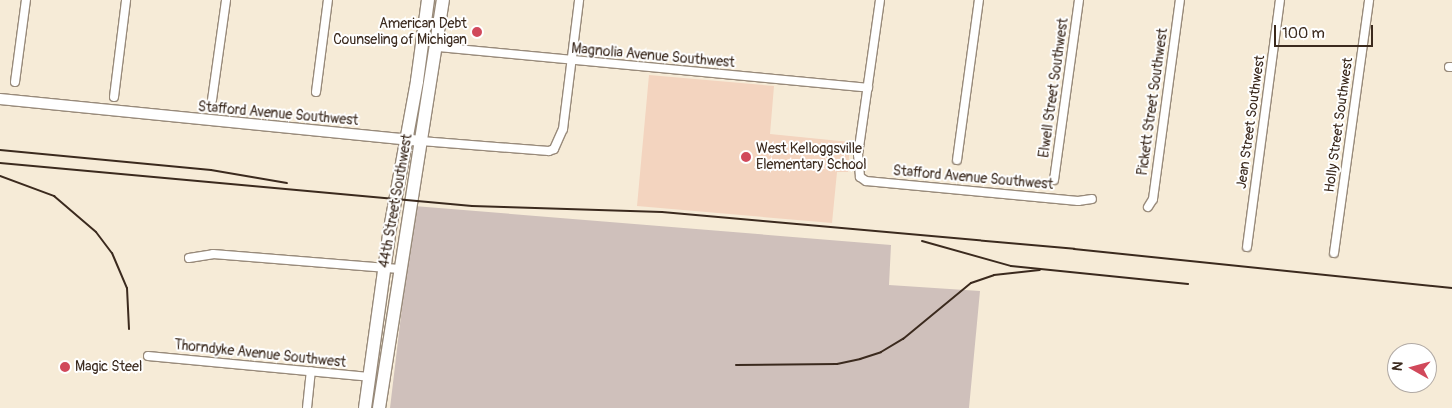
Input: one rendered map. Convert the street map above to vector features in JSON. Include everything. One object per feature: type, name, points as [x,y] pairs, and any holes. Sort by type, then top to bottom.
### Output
[{"type":"main road","name":"44th Street Southwest","points":[[365,408],[384,268],[428,0]]},
{"type":"main road","name":"44th Street Southwest","points":[[379,408],[399,269],[437,47],[443,0]]},
{"type":"street","points":[[15,82],[26,0]]},
{"type":"street","points":[[114,97],[126,0]]},
{"type":"street","points":[[212,100],[226,0]]},
{"type":"street","points":[[316,92],[328,0]]},
{"type":"street","points":[[572,61],[579,0]]},
{"type":"street","points":[[868,88],[880,0]]},
{"type":"street","points":[[957,160],[979,0]]},
{"type":"street","name":"Elwell Street Southwest","points":[[1054,180],[1079,0]]},
{"type":"street","name":"Pickett Street Southwest","points":[[1148,207],[1153,199],[1180,0]]},
{"type":"street","name":"Jean Street Southwest","points":[[1246,248],[1280,0]]},
{"type":"street","name":"Holly Street Southwest","points":[[1334,253],[1369,0]]},
{"type":"street","name":"Magnolia Avenue Southwest","points":[[437,47],[868,88]]},
{"type":"street","name":"Stafford Avenue Southwest","points":[[0,100],[406,140],[549,151],[554,148],[563,129],[572,61]]},
{"type":"street","name":"Stafford Avenue Southwest","points":[[868,88],[857,171],[866,181],[1078,201],[1092,199]]},
{"type":"street","points":[[189,258],[213,254],[399,269]]},
{"type":"street","name":"Thorndyke Avenue Southwest","points":[[148,356],[369,377]]},
{"type":"street","points":[[307,408],[311,371]]},
{"type":"shaded area","name":"West Kelloggsville Elementary School","points":[[649,75],[774,86],[770,134],[850,142],[848,172],[837,172],[832,223],[637,206]]},
{"type":"shaded area","points":[[414,206],[891,245],[889,285],[980,291],[969,408],[390,408]]},
{"type":"railway","points":[[0,150],[211,170],[287,183]]},
{"type":"railway","points":[[0,163],[472,206],[662,212],[1074,249],[1452,288]]},
{"type":"railway","points":[[0,176],[54,196],[96,232],[112,253],[127,288],[129,329]]},
{"type":"railway","points":[[922,241],[1011,266],[1188,284]]},
{"type":"railway","points":[[736,365],[837,364],[860,359],[881,352],[903,339],[971,283],[994,275],[1040,270]]},
{"type":"place","name":"American Debt Counseling of Michigan","points":[[477,32]]},
{"type":"place","name":"West Kelloggsville Elementary School","points":[[746,157]]},
{"type":"place","name":"Magic Steel","points":[[65,367]]}]
